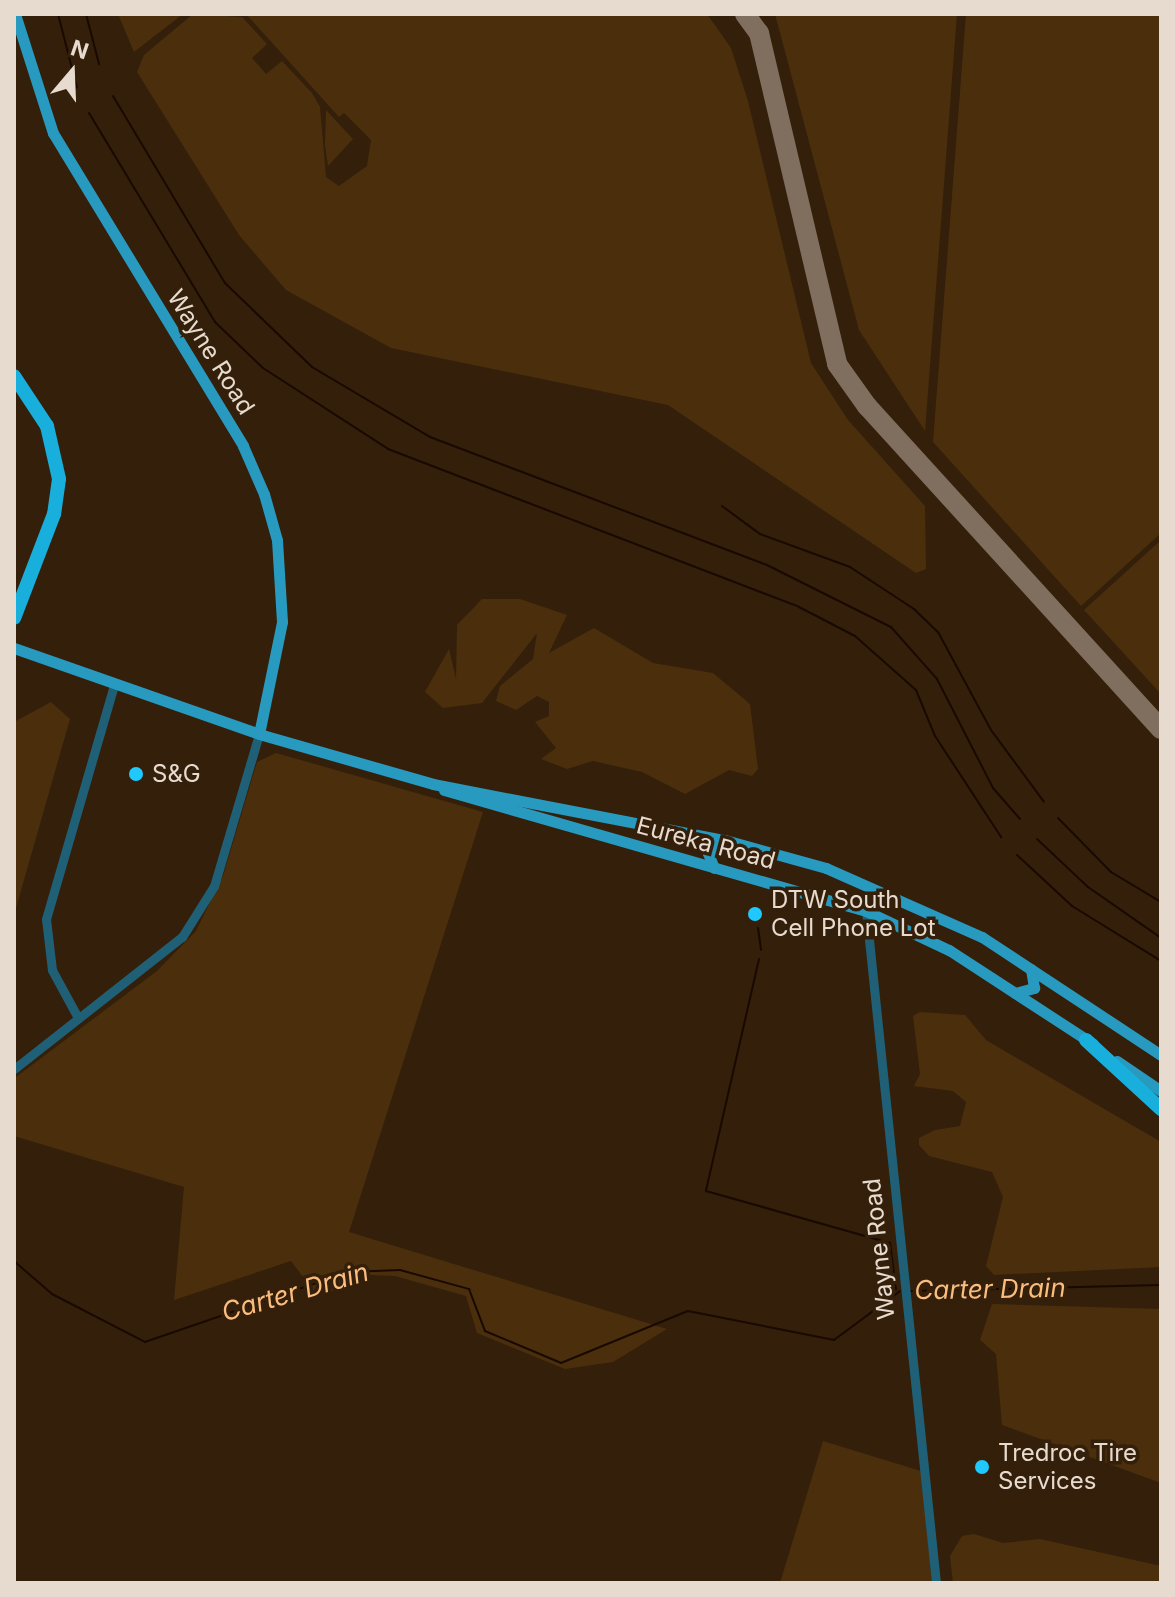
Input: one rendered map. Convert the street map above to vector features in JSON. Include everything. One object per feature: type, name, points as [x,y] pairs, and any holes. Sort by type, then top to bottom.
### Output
[{"type":"highway","points":[[14,376],[47,426],[59,479],[54,514],[14,618]]},
{"type":"highway","points":[[1086,1040],[1161,1109]]},
{"type":"main road","name":"Wayne Road","points":[[15,14],[49,126],[264,494],[277,540],[282,622],[259,734]]},
{"type":"main road","name":"Eureka Road","points":[[14,648],[259,734],[866,911],[949,950],[1161,1091]]},
{"type":"main road","name":"Eureka Road","points":[[433,784],[725,840],[903,897],[1030,968],[1161,1055]]},
{"type":"main road","points":[[714,868],[708,853],[725,840]]},
{"type":"main road","points":[[1014,993],[1034,988],[1030,968]]},
{"type":"street","points":[[77,1016],[52,970],[46,919],[114,685]]},
{"type":"street","points":[[14,1069],[77,1016],[131,982],[198,912],[214,886],[259,734]]},
{"type":"street","name":"Wayne Road","points":[[866,911],[936,1583]]},
{"type":"shaded area","points":[[118,14],[183,14],[134,52]]},
{"type":"shaded area","points":[[193,14],[242,17],[267,44],[252,58],[266,74],[282,61],[312,93],[320,107],[326,177],[339,186],[367,166],[371,140],[344,113],[339,117],[246,14],[707,14],[731,48],[748,101],[811,363],[848,420],[925,506],[926,569],[916,573],[668,405],[391,348],[286,290],[239,235],[137,72],[144,55]]},
{"type":"shaded area","points":[[775,14],[957,14],[925,431],[859,330]]},
{"type":"shaded area","points":[[966,14],[1161,14],[1161,533],[1081,606],[933,442]]},
{"type":"shaded area","points":[[326,110],[353,139],[328,166],[325,145]]},
{"type":"shaded area","points":[[1161,540],[1161,694],[1084,610]]},
{"type":"shaded area","points":[[482,599],[520,599],[567,615],[549,653],[594,628],[653,663],[713,673],[750,704],[758,769],[752,776],[729,770],[685,794],[642,772],[593,761],[567,769],[541,759],[556,748],[535,722],[549,716],[549,702],[537,696],[516,710],[496,701],[500,686],[533,659],[537,633],[482,703],[443,708],[425,692],[449,649],[456,679],[457,625]]},
{"type":"shaded area","points":[[51,702],[70,719],[14,915],[14,722]]},
{"type":"shaded area","points":[[276,753],[483,812],[349,1232],[667,1329],[613,1362],[565,1369],[477,1333],[466,1296],[395,1276],[370,1275],[318,1297],[291,1261],[174,1300],[184,1187],[14,1136],[16,1077],[157,971],[196,931],[223,876],[257,762]]},
{"type":"shaded area","points":[[920,1012],[965,1015],[986,1040],[1161,1142],[1161,1267],[994,1275],[986,1266],[1003,1197],[992,1172],[929,1156],[919,1145],[919,1138],[935,1130],[960,1126],[966,1102],[953,1091],[914,1086],[920,1074],[913,1016]]},
{"type":"shaded area","points":[[992,1304],[1161,1309],[1161,1483],[1002,1425],[996,1354],[980,1340]]},
{"type":"shaded area","points":[[823,1441],[921,1471],[932,1583],[780,1583]]},
{"type":"shaded area","points":[[974,1534],[1003,1543],[1040,1539],[1161,1566],[1161,1583],[953,1583],[950,1556],[962,1536]]},
{"type":"waterway","points":[[58,14],[77,88]]},
{"type":"waterway","points":[[86,14],[99,64]]},
{"type":"waterway","points":[[113,96],[225,283],[312,367],[430,437],[767,565],[891,627],[937,679],[993,788],[1020,819]]},
{"type":"waterway","points":[[89,113],[215,322],[263,368],[388,449],[799,607],[855,636],[916,690],[935,736],[1001,837]]},
{"type":"waterway","points":[[722,506],[760,534],[850,567],[914,609],[938,632],[991,730],[1044,802]]},
{"type":"waterway","points":[[1058,818],[1111,872],[1161,902]]},
{"type":"waterway","points":[[1037,839],[1088,887],[1161,938]]},
{"type":"waterway","points":[[1017,855],[1072,906],[1161,961]]},
{"type":"waterway","points":[[758,928],[761,950]]},
{"type":"waterway","points":[[759,959],[706,1191],[890,1243],[896,1290]]},
{"type":"waterway","name":"Carter Drain","points":[[14,1261],[52,1294],[145,1342],[348,1272],[400,1270],[469,1289],[485,1331],[561,1363],[688,1311],[834,1340],[900,1291]]},
{"type":"waterway","name":"Carter Drain","points":[[911,1291],[1161,1285]]},
{"type":"taxiway","points":[[745,14],[759,33],[837,364],[867,406],[1161,729]]},
{"type":"place","name":"S&G","points":[[136,774]]},
{"type":"place","name":"DTW South Cell Phone Lot","points":[[755,914]]},
{"type":"place","name":"Tredroc Tire Services","points":[[982,1467]]}]
